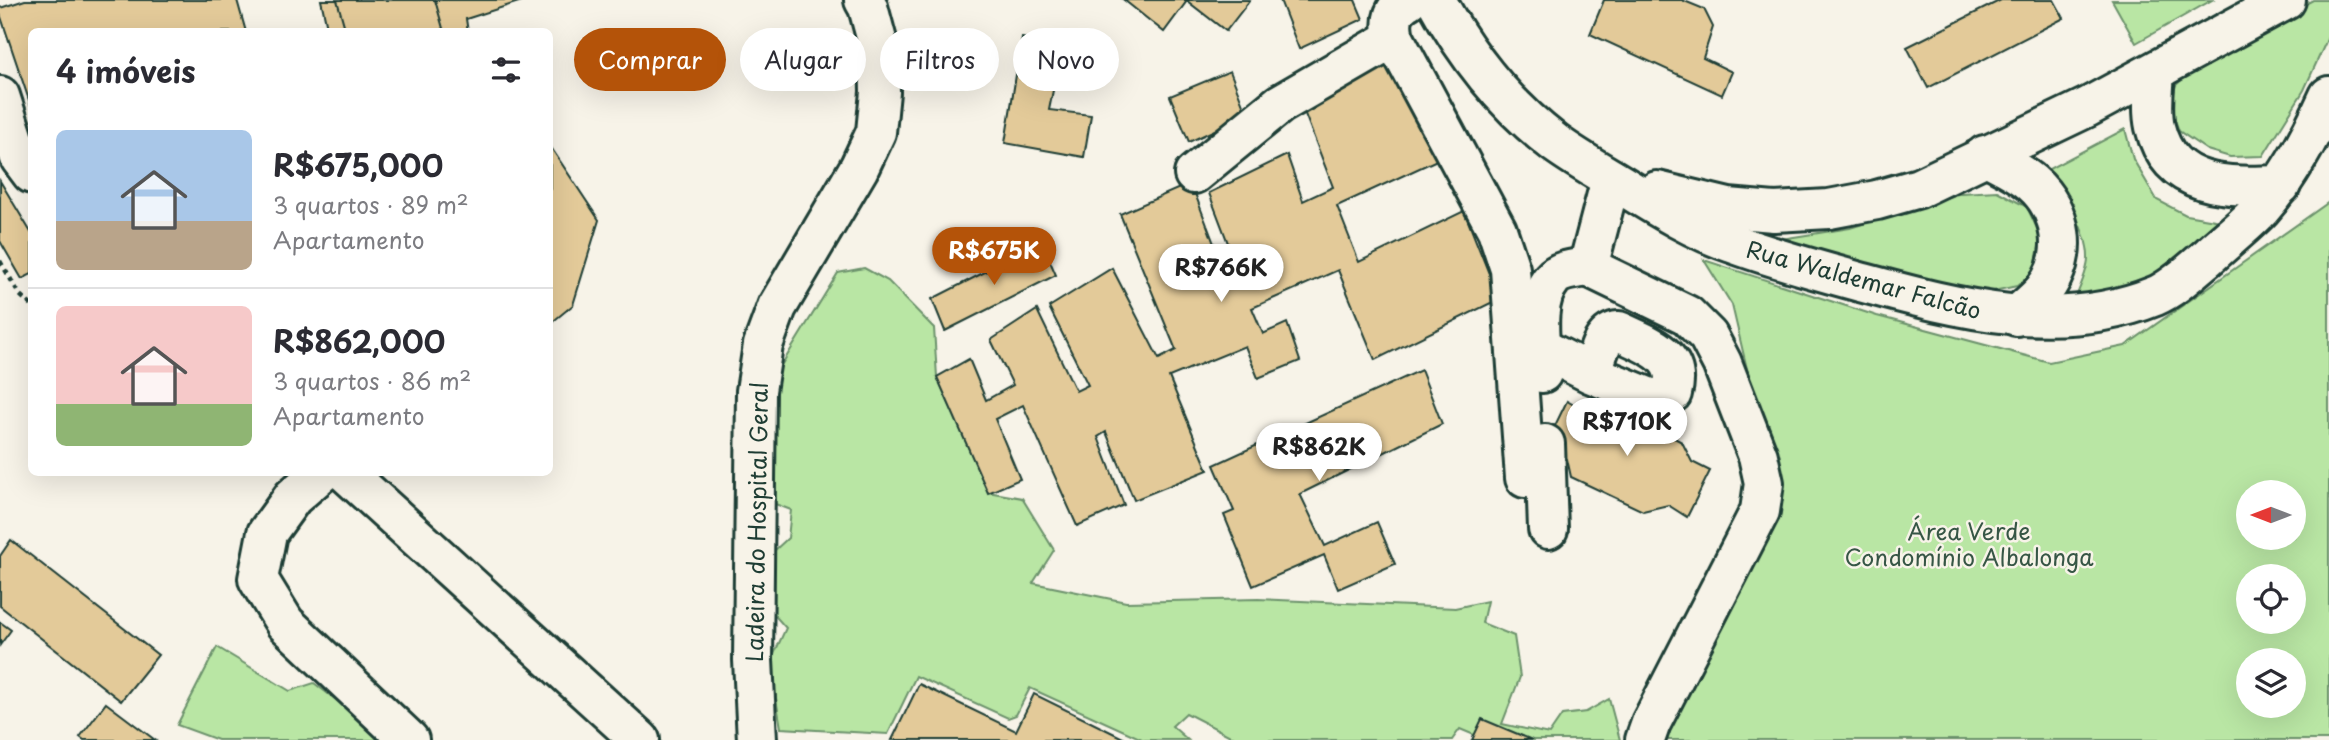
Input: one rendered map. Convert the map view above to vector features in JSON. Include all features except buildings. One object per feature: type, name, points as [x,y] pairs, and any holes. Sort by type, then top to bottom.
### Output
[{"type":"street","name":"Ladeira do Hospital Geral","points":[[757,740],[753,660],[755,391],[762,345],[776,307],[859,169],[876,132],[880,92],[878,48],[864,0]]},
{"type":"street","points":[[1408,0],[1400,5],[1394,14],[1394,38],[1497,230],[1510,269],[1525,478]]},
{"type":"street","name":"Rua Waldemar Falcão","points":[[1436,0],[1473,60],[1512,105],[1555,143],[1667,212],[1730,243],[1804,266],[1928,300],[1981,312],[2016,316],[2063,317],[2095,313],[2158,295],[2190,272],[2259,211],[2281,185],[2317,124],[2329,96]]},
{"type":"street","name":"Rua Waldemar Falcão","points":[[1611,179],[1728,208],[1774,212],[1829,209],[1877,201],[1919,188],[2155,72],[2286,0]]},
{"type":"street","points":[[1194,174],[1280,104],[1394,38]]},
{"type":"street","points":[[2155,72],[2153,113],[2165,151],[2180,169],[2201,180],[2226,186],[2281,185],[2329,141]]},
{"type":"street","points":[[0,96],[20,158],[28,169]]},
{"type":"street","points":[[1985,155],[2034,184],[2050,208],[2060,234],[2060,250],[2051,279],[2043,291],[2016,316]]},
{"type":"street","points":[[1588,267],[1611,179]]},
{"type":"street","points":[[1548,529],[1541,348],[1542,297],[1552,278],[1566,271],[1588,267],[1688,315],[1709,336],[1758,456],[1764,483],[1760,511],[1651,723],[1645,740]]},
{"type":"street","points":[[1541,348],[1592,374]]},
{"type":"street","points":[[317,476],[293,497],[267,533],[258,579],[285,623],[409,740]]},
{"type":"street","points":[[349,476],[640,740]]},
{"type":"path","points":[[0,261],[20,295],[28,302]]},
{"type":"green space","points":[[2112,0],[2212,0],[2136,43]]},
{"type":"green space","points":[[2313,0],[2329,0],[2329,35],[2304,90],[2263,156],[2230,157],[2207,150],[2179,131],[2170,106],[2176,85],[2206,58]]},
{"type":"green space","points":[[2125,129],[2133,159],[2157,200],[2186,215],[2226,222],[2161,284],[2070,311],[2086,271],[2087,248],[2073,212],[2045,171]]},
{"type":"green space","points":[[1997,191],[2027,207],[2041,237],[2034,271],[2017,286],[1979,294],[1775,240],[1850,228],[1961,193]]},
{"type":"green space","name":"Área Verde Condomínio Albalonga","points":[[2329,202],[2329,740],[1628,740],[1777,497],[1732,305],[1704,260],[1877,316],[2049,362],[2125,346]]},
{"type":"green space","points":[[864,268],[888,281],[934,328],[937,377],[988,492],[1022,498],[1054,550],[1033,583],[1126,602],[1258,599],[1455,608],[1487,601],[1482,623],[1514,636],[1520,677],[1502,724],[1549,734],[1562,715],[1586,712],[1609,699],[1620,740],[1486,740],[1460,729],[1452,740],[1238,740],[1186,713],[1172,726],[1188,740],[1144,740],[1030,688],[1016,715],[1008,718],[916,676],[888,734],[781,728],[770,663],[786,628],[769,609],[774,551],[788,538],[791,510],[770,502],[766,390],[838,273]]},
{"type":"green space","points":[[217,647],[290,691],[314,683],[388,740],[218,740],[177,725]]}]
